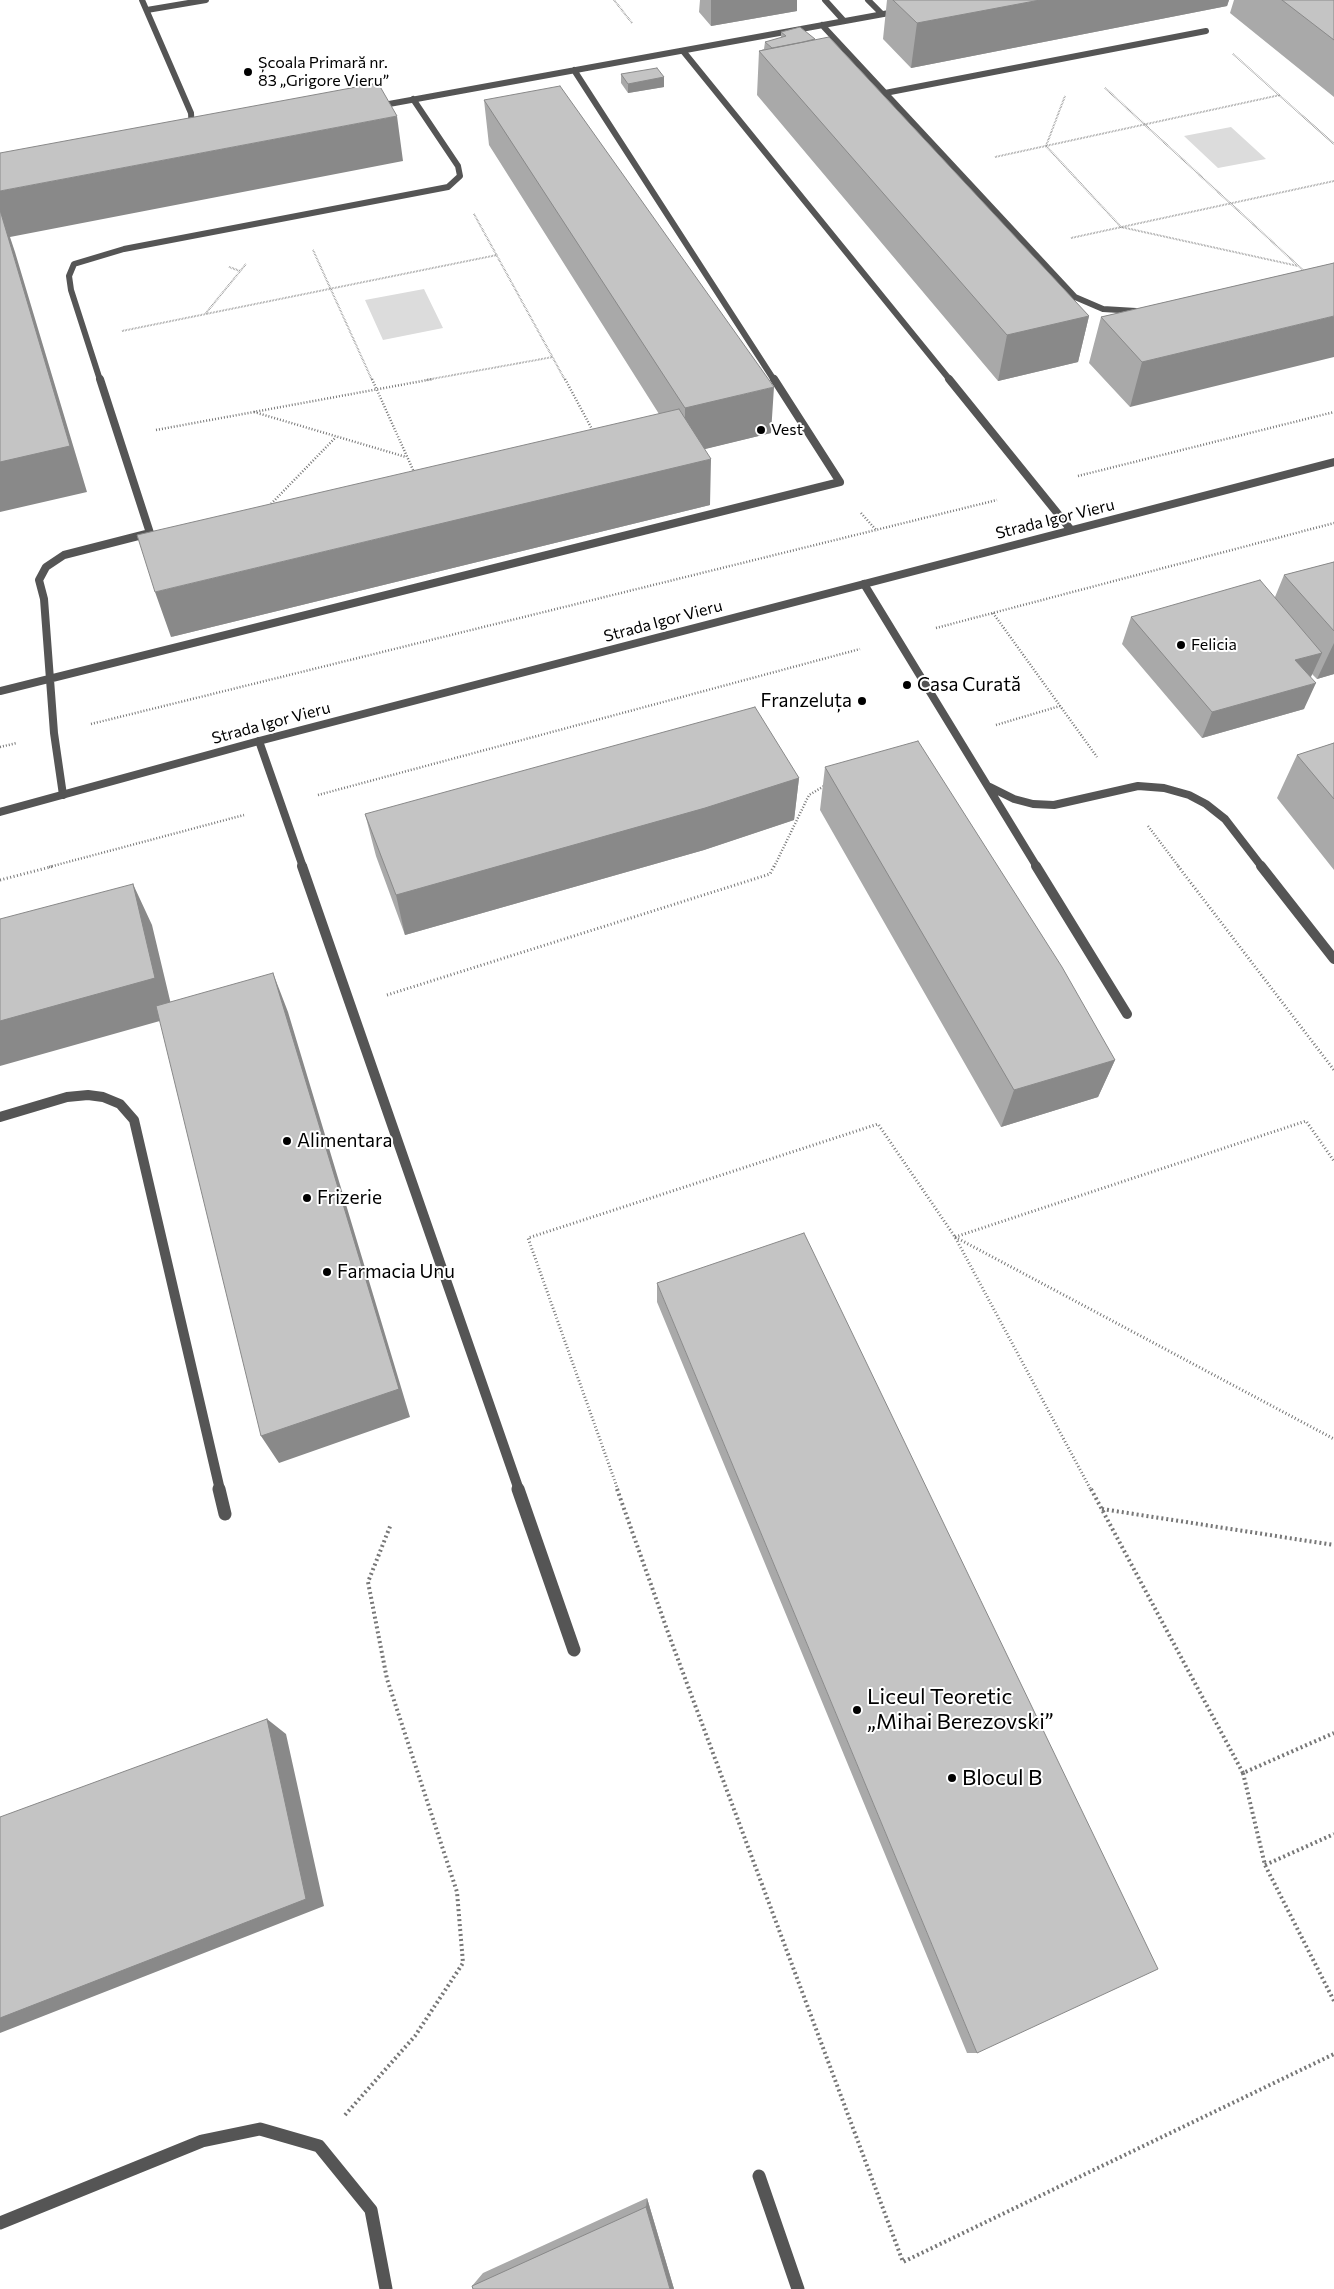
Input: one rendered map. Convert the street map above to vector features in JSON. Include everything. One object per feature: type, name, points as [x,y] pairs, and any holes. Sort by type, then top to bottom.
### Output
[{"type":"street","points":[[142,0],[191,113],[193,142]]},
{"type":"street","points":[[147,10],[206,0]]},
{"type":"street","points":[[825,0],[844,21]]},
{"type":"street","points":[[868,0],[882,14]]},
{"type":"street","points":[[374,107],[911,9]]},
{"type":"street","points":[[822,25],[1075,297],[1103,309],[1129,312],[1147,310]]},
{"type":"street","points":[[885,93],[1206,30]]},
{"type":"street","points":[[683,51],[1071,530]]},
{"type":"street","points":[[0,691],[840,482],[574,70]]},
{"type":"street","points":[[150,533],[71,290],[69,276],[74,264],[124,249],[284,220],[448,187],[460,176],[458,166],[413,99]]},
{"type":"street","name":"Strada Igor Vieru","points":[[0,812],[259,741],[1334,462]]},
{"type":"street","points":[[63,795],[54,733],[44,599],[39,580],[46,567],[64,555],[159,531]]},
{"type":"street","points":[[864,584],[990,787],[1127,1014]]},
{"type":"street","points":[[259,741],[574,1650]]},
{"type":"street","points":[[990,787],[1014,800],[1033,804],[1054,805],[1138,786],[1164,788],[1189,795],[1206,804],[1225,819],[1334,959]]},
{"type":"street","points":[[0,1117],[67,1097],[88,1095],[103,1097],[120,1104],[134,1120],[225,1514]]},
{"type":"street","points":[[0,2223],[202,2141],[260,2129],[319,2146],[371,2210],[386,2289]]},
{"type":"street","points":[[759,2176],[798,2289]]},
{"type":"path","points":[[1206,30],[1334,144]]},
{"type":"path","points":[[1072,57],[1304,271]]},
{"type":"path","points":[[1046,146],[1078,63]]},
{"type":"path","points":[[953,166],[1280,96]]},
{"type":"path","points":[[1046,146],[1121,227],[1298,266]]},
{"type":"path","points":[[1028,247],[1334,180]]},
{"type":"path","points":[[456,181],[593,430]]},
{"type":"path","points":[[298,217],[414,472]]},
{"type":"path","points":[[205,314],[284,220]]},
{"type":"path","points":[[87,338],[497,255]]},
{"type":"path","points":[[119,437],[553,357]]},
{"type":"path","points":[[254,412],[407,457]]},
{"type":"path","points":[[0,747],[877,531],[1009,497],[1037,487],[1334,412]]},
{"type":"path","points":[[269,506],[336,436]]},
{"type":"path","points":[[868,521],[877,531]]},
{"type":"path","points":[[0,880],[898,638],[1334,523]]},
{"type":"path","points":[[993,613],[1120,789],[1334,1070]]},
{"type":"path","points":[[351,1006],[770,874],[809,795]]},
{"type":"path","points":[[955,1237],[1306,1121],[1334,1161]]},
{"type":"path","points":[[1334,2001],[1265,1865],[1243,1773],[955,1237],[878,1124],[528,1238],[670,1638],[904,2262],[1334,2054]]},
{"type":"path","points":[[955,1237],[1334,1439]]},
{"type":"path","points":[[1102,1509],[1334,1545]]},
{"type":"path","points":[[319,2146],[415,2036],[463,1963],[457,1892],[387,1678],[368,1582],[391,1524]]},
{"type":"path","points":[[1243,1773],[1334,1733]]},
{"type":"path","points":[[1265,1865],[1334,1834]]},
{"type":"shaded area","points":[[1231,127],[1266,159],[1218,168],[1184,136]]},
{"type":"shaded area","points":[[424,289],[443,328],[383,340],[365,300]]},
{"type":"building","points":[[893,0],[1040,0],[917,23]]},
{"type":"building","points":[[1282,0],[1334,0],[1334,40]]},
{"type":"building","points":[[800,27],[815,39],[772,48],[765,42],[786,36],[781,32]]},
{"type":"building","points":[[829,37],[1089,316],[1007,335],[759,51]]},
{"type":"building","points":[[657,68],[664,77],[628,84],[621,74]]},
{"type":"building","points":[[378,83],[397,116],[0,191],[0,153]]},
{"type":"building","points":[[560,86],[774,387],[685,408],[484,100]]},
{"type":"building","points":[[0,210],[70,446],[0,462]]},
{"type":"building","points":[[1334,263],[1334,316],[1142,362],[1101,317]]},
{"type":"building","points":[[679,409],[711,459],[155,592],[137,535]]},
{"type":"building","points":[[1334,562],[1334,631],[1284,575]]},
{"type":"building","points":[[1260,580],[1322,653],[1295,660],[1316,683],[1212,712],[1131,617]]},
{"type":"building","points":[[755,707],[799,778],[705,808],[396,895],[365,814]]},
{"type":"building","points":[[918,741],[1062,967],[1115,1060],[1014,1090],[825,767]]},
{"type":"building","points":[[1334,743],[1334,799],[1297,755]]},
{"type":"building","points":[[133,884],[155,978],[0,1021],[0,919]]},
{"type":"building","points":[[273,973],[399,1389],[261,1436],[156,1006]]},
{"type":"building","name":"Blocul B","points":[[804,1233],[1158,1969],[977,2053],[657,1283]]},
{"type":"building","points":[[267,1719],[306,1899],[0,2018],[0,1817]]},
{"type":"building","points":[[646,2207],[670,2289],[473,2289],[472,2286]]},
{"type":"place","name":"Școala Primară nr. 83 „Grigore Vieru”","points":[[248,72]]},
{"type":"place","name":"Vest","points":[[761,430]]},
{"type":"place","name":"Felicia","points":[[1181,645]]},
{"type":"place","name":"Casa Curată","points":[[907,685]]},
{"type":"place","name":"Franzeluța","points":[[862,701]]},
{"type":"place","name":"Alimentara","points":[[287,1141]]},
{"type":"place","name":"Frizerie","points":[[307,1198]]},
{"type":"place","name":"Farmacia Unu","points":[[327,1272]]},
{"type":"place","name":"Liceul Teoretic „Mihai Berezovski”","points":[[857,1710]]},
{"type":"place","name":"Blocul B","points":[[952,1778]]}]
